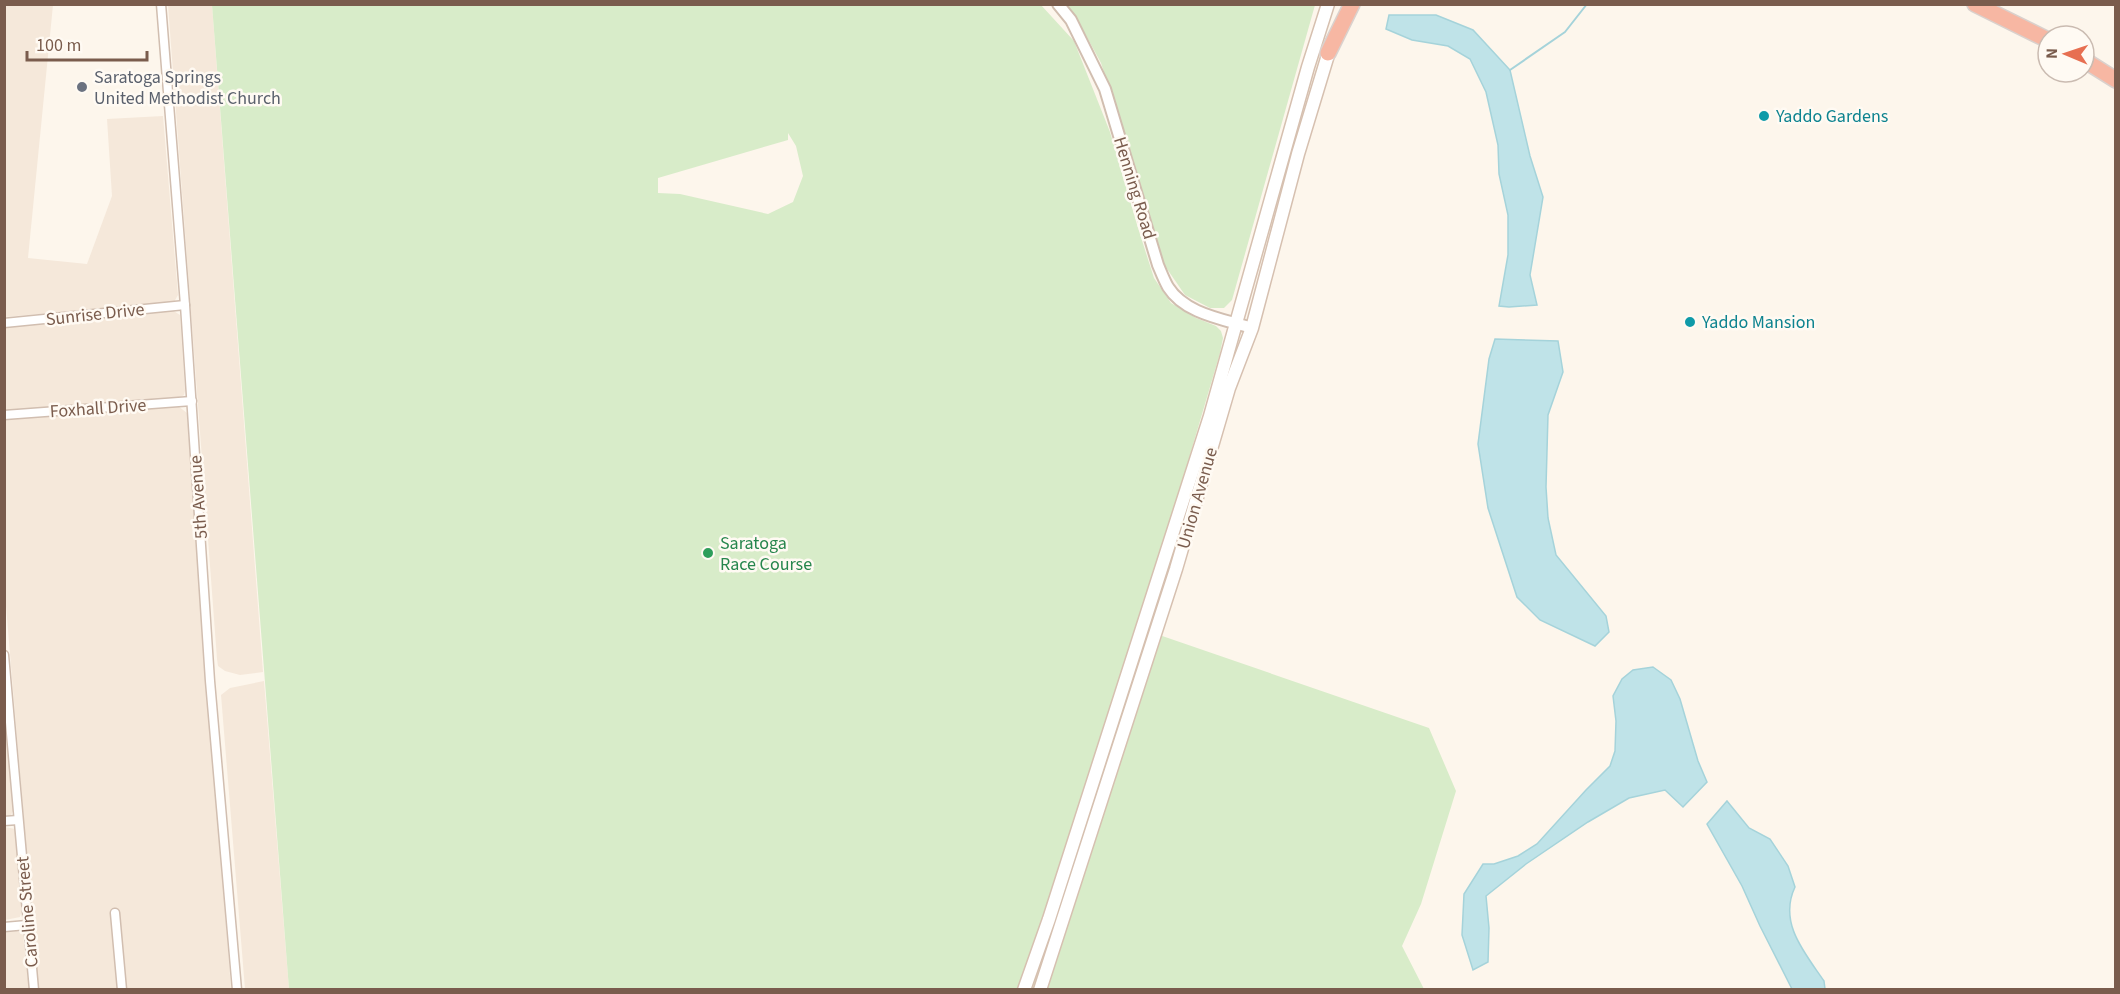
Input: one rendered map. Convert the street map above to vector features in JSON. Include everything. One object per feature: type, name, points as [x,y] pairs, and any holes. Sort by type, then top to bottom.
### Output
[{"type":"highway","points":[[1328,53],[1352,4]]},
{"type":"highway","points":[[1975,4],[2036,33]]},
{"type":"highway","points":[[1994,4],[2036,31]]},
{"type":"highway","points":[[2096,68],[2115,80]]},
{"type":"main road","name":"Union Avenue","points":[[1024,990],[1049,919],[1199,450],[1328,4]]},
{"type":"main road","name":"Union Avenue","points":[[1040,990],[1176,569],[1229,388],[1252,328],[1298,154],[1344,4]]},
{"type":"street","name":"5th Avenue","points":[[161,4],[192,400],[210,681],[237,990]]},
{"type":"street","name":"Henning Road","points":[[1058,4],[1071,20],[1106,89],[1158,265],[1167,286],[1175,296],[1195,310],[1252,328]]},
{"type":"street","name":"Sunrise Drive","points":[[4,323],[185,305]]},
{"type":"street","name":"Foxhall Drive","points":[[4,415],[192,400]]},
{"type":"street","name":"Caroline Street","points":[[4,656],[8,727],[34,990]]},
{"type":"street","points":[[4,821],[18,820]]},
{"type":"street","points":[[115,913],[122,990]]},
{"type":"street","points":[[4,927],[27,925]]},
{"type":"shaded area","points":[[5,4],[53,5],[28,258],[87,264],[112,196],[107,119],[163,116],[178,295],[174,302],[5,317]]},
{"type":"shaded area","points":[[168,5],[212,5],[263,672],[240,675],[225,671],[218,666],[217,659]]},
{"type":"shaded area","points":[[172,310],[180,315],[184,395],[179,398],[5,411],[5,327]]},
{"type":"shaded area","points":[[178,406],[187,413],[231,989],[38,989],[5,594],[4,419]]},
{"type":"shaded area","points":[[264,681],[289,989],[245,989],[221,695],[230,688]]},
{"type":"shaded area","points":[[4,731],[9,734],[14,809],[11,815],[5,816]]},
{"type":"shaded area","points":[[5,827],[15,829],[17,833],[22,910],[20,917],[5,920]]},
{"type":"shaded area","points":[[16,931],[23,935],[29,989],[5,989],[5,932]]},
{"type":"green space","name":"Saratoga Race Course","points":[[212,5],[1041,5],[1074,41],[1110,132],[1154,278],[1171,303],[1196,318],[1216,326],[1223,338],[1139,628],[1429,728],[1456,791],[1421,904],[1402,946],[1424,989],[289,989]],"holes":[[[788,133],[796,146],[803,176],[793,202],[768,214],[680,194],[658,193],[658,178],[788,140]]]},
{"type":"green space","points":[[1065,5],[1315,5],[1232,300],[1224,308],[1210,308],[1185,295],[1165,266],[1101,63],[1083,30]]},
{"type":"water","points":[[1389,15],[1436,15],[1473,30],[1510,70],[1530,156],[1543,197],[1530,275],[1537,305],[1499,306],[1508,255],[1508,215],[1499,174],[1498,145],[1486,92],[1470,59],[1448,46],[1412,40],[1386,29]]},
{"type":"water","points":[[1495,339],[1558,341],[1563,372],[1548,415],[1546,487],[1548,518],[1556,555],[1606,616],[1609,632],[1595,646],[1540,620],[1517,597],[1488,508],[1478,444],[1489,359]]},
{"type":"water","points":[[1653,667],[1671,680],[1680,699],[1698,761],[1707,782],[1683,807],[1665,790],[1629,798],[1588,822],[1526,864],[1486,896],[1489,928],[1488,962],[1473,970],[1462,935],[1464,894],[1483,864],[1494,864],[1518,856],[1537,844],[1610,766],[1615,751],[1616,721],[1613,696],[1622,679],[1633,670]]},
{"type":"water","points":[[1727,801],[1749,828],[1770,839],[1788,866],[1795,887],[1791,900],[1792,925],[1802,948],[1824,981],[1825,989],[1792,989],[1742,886],[1707,824]]},
{"type":"waterway","points":[[1510,70],[1565,32],[1587,4]]},
{"type":"place","name":"Saratoga Springs United Methodist Church","points":[[82,87]]},
{"type":"place","name":"Yaddo Gardens","points":[[1764,116]]},
{"type":"place","name":"Yaddo Mansion","points":[[1690,322]]},
{"type":"place","name":"Saratoga Race Course","points":[[708,553]]}]
